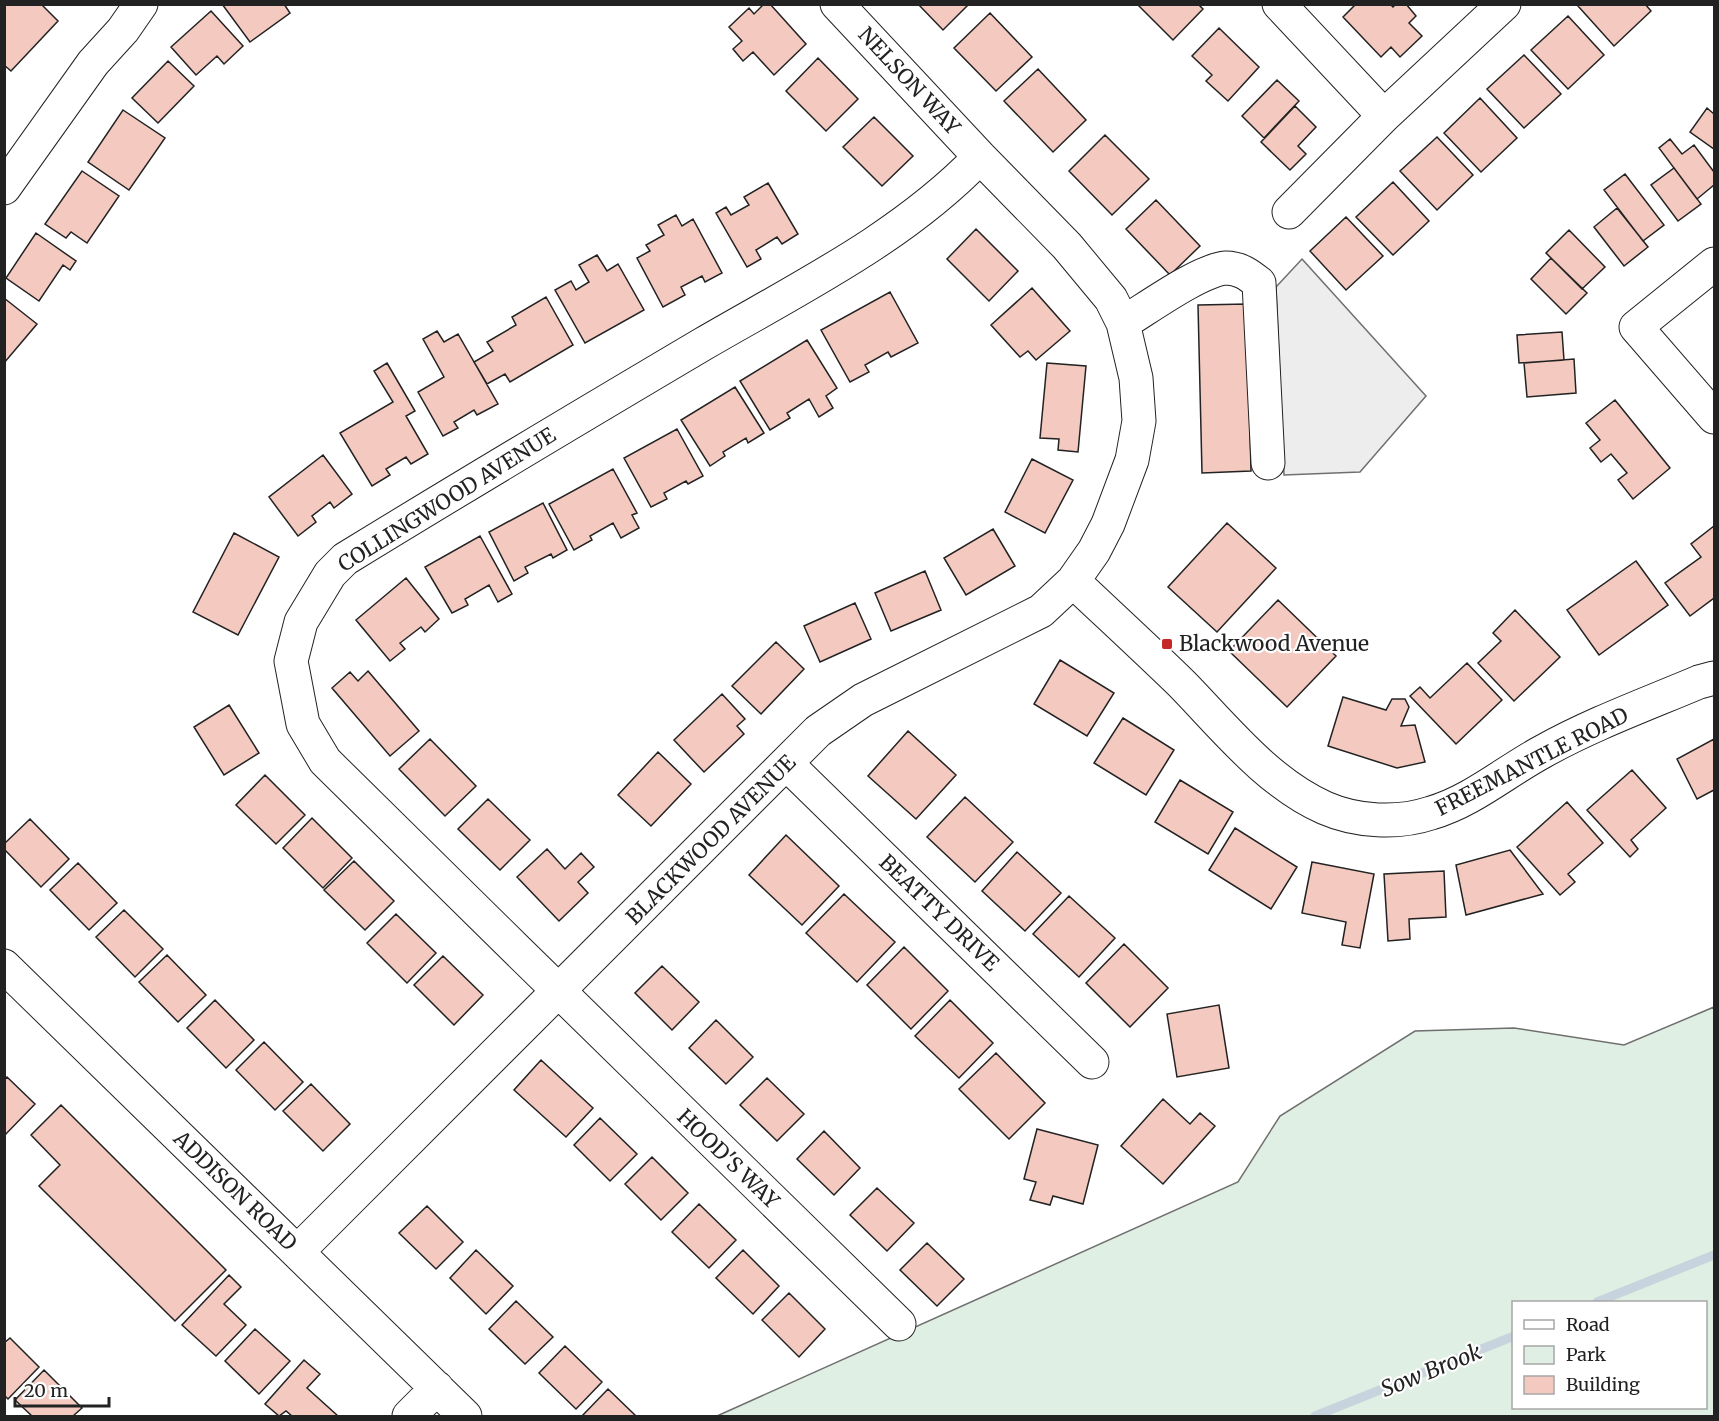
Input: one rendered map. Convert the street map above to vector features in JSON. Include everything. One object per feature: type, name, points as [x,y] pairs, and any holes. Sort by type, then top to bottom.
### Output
[{"type":"street","points":[[4,188],[93,63],[123,30],[141,4]]},
{"type":"street","name":"NELSON WAY","points":[[837,4],[980,158]]},
{"type":"street","points":[[1280,4],[1384,116]]},
{"type":"street","points":[[1289,212],[1384,116],[1504,4]]},
{"type":"street","name":"BLACKWOOD AVENUE","points":[[297,1252],[819,731],[863,699],[1041,611],[1073,581],[1095,551],[1108,524],[1132,460],[1139,421],[1137,389],[1123,322],[1111,299],[1067,246],[980,158]]},
{"type":"street","name":"COLLINGWOOD AVENUE","points":[[560,991],[325,761],[303,724],[296,692],[291,661],[301,622],[330,574],[345,559],[560,428],[887,237],[948,190],[980,158]]},
{"type":"street","points":[[1714,264],[1636,327],[1714,417]]},
{"type":"street","points":[[1123,322],[1210,271],[1228,268],[1244,271],[1259,283],[1268,463]]},
{"type":"street","name":"FREEMANTLE ROAD","points":[[1073,581],[1166,668],[1258,760],[1295,791],[1324,808],[1352,817],[1379,820],[1430,814],[1482,789],[1542,752],[1578,734],[1699,682],[1714,678]]},
{"type":"street","name":"BEATTY DRIVE","points":[[787,764],[1092,1062]]},
{"type":"street","name":"ADDISON ROAD","points":[[4,966],[465,1416]]},
{"type":"street","name":"HOOD'S WAY","points":[[560,991],[651,1084],[899,1324]]},
{"type":"street","points":[[409,1416],[437,1389]]},
{"type":"green space","points":[[1714,1007],[1714,1416],[717,1416],[1238,1182],[1280,1116],[1415,1031],[1514,1028],[1624,1045]]},
{"type":"shaded area","points":[[1302,259],[1426,396],[1360,472],[1284,475],[1276,287]]},
{"type":"building","points":[[4,4],[41,4],[58,21],[11,71],[4,65]]},
{"type":"building","points":[[222,4],[284,4],[290,13],[250,42]]},
{"type":"building","points":[[764,4],[770,4],[806,44],[774,75],[753,52],[743,61],[733,49],[742,41],[729,27],[749,8],[754,14]]},
{"type":"building","points":[[918,4],[969,4],[943,30]]},
{"type":"building","points":[[1137,4],[1198,4],[1203,9],[1173,40]]},
{"type":"building","points":[[1356,4],[1390,4],[1393,7],[1396,4],[1406,4],[1416,16],[1409,23],[1422,36],[1400,57],[1391,47],[1381,57],[1343,17]]},
{"type":"building","points":[[1580,4],[1645,4],[1651,11],[1614,46],[1578,6]]},
{"type":"building","points":[[211,11],[243,46],[224,64],[217,56],[196,75],[171,47]]},
{"type":"building","points":[[990,13],[1032,57],[996,91],[954,48]]},
{"type":"building","points":[[1568,16],[1604,55],[1568,89],[1531,50]]},
{"type":"building","points":[[1219,28],[1259,67],[1228,101],[1206,81],[1212,75],[1192,56]]},
{"type":"building","points":[[1524,55],[1561,94],[1524,128],[1487,89]]},
{"type":"building","points":[[818,58],[858,99],[826,131],[786,91]]},
{"type":"building","points":[[168,61],[194,86],[158,123],[132,98]]},
{"type":"building","points":[[1038,69],[1086,120],[1053,152],[1004,101]]},
{"type":"building","points":[[1277,80],[1299,101],[1264,138],[1242,116]]},
{"type":"building","points":[[1480,98],[1517,138],[1481,172],[1444,133]]},
{"type":"building","points":[[1295,106],[1316,127],[1298,146],[1306,154],[1290,170],[1261,142]]},
{"type":"building","points":[[1707,108],[1714,114],[1714,149],[1690,132]]},
{"type":"building","points":[[123,110],[165,138],[129,190],[88,162]]},
{"type":"building","points":[[874,117],[913,156],[882,186],[843,147]]},
{"type":"building","points":[[1105,135],[1149,179],[1112,215],[1069,171]]},
{"type":"building","points":[[1437,137],[1473,175],[1437,210],[1400,171]]},
{"type":"building","points":[[1670,139],[1682,154],[1694,145],[1714,172],[1714,185],[1697,199],[1659,148]]},
{"type":"building","points":[[1674,168],[1701,204],[1678,221],[1651,185]]},
{"type":"building","points":[[82,171],[119,196],[87,243],[71,232],[66,238],[45,224]]},
{"type":"building","points":[[1625,174],[1664,225],[1643,241],[1604,190]]},
{"type":"building","points":[[1393,182],[1429,221],[1393,255],[1356,217]]},
{"type":"building","points":[[768,183],[798,234],[782,244],[777,237],[756,250],[761,259],[747,267],[716,213],[726,207],[731,215],[749,205],[744,197]]},
{"type":"building","points":[[1156,200],[1200,246],[1170,275],[1126,229]]},
{"type":"building","points":[[1617,208],[1648,247],[1624,266],[1594,227]]},
{"type":"building","points":[[676,215],[682,226],[693,219],[722,273],[705,282],[702,276],[681,287],[685,295],[663,307],[637,258],[650,251],[646,245],[664,235],[658,225]]},
{"type":"building","points":[[1346,217],[1383,256],[1346,290],[1310,251]]},
{"type":"building","points":[[976,229],[1018,271],[989,301],[947,259]]},
{"type":"building","points":[[1569,230],[1605,267],[1582,289],[1546,253]]},
{"type":"building","points":[[36,233],[76,261],[70,270],[63,265],[39,301],[6,278]]},
{"type":"building","points":[[597,255],[607,271],[618,264],[644,310],[585,343],[555,290],[571,281],[576,290],[589,282],[579,265]]},
{"type":"building","points":[[1551,258],[1587,293],[1566,314],[1531,279]]},
{"type":"building","points":[[1032,288],[1070,331],[1036,360],[1028,351],[1020,357],[991,325]]},
{"type":"building","points":[[890,292],[918,343],[891,357],[888,352],[865,365],[869,372],[850,382],[821,330]]},
{"type":"building","points":[[546,297],[573,345],[510,382],[505,374],[487,384],[474,362],[493,351],[487,342],[516,325],[512,317]]},
{"type":"building","points":[[4,298],[37,324],[4,363]]},
{"type":"building","points":[[1247,304],[1251,471],[1202,473],[1198,305]]},
{"type":"building","points":[[437,331],[444,342],[458,334],[498,404],[477,415],[474,410],[454,422],[458,428],[443,436],[418,392],[444,377],[423,339]]},
{"type":"building","points":[[1562,332],[1564,360],[1519,363],[1517,335]]},
{"type":"building","points":[[807,340],[837,388],[826,396],[833,408],[819,417],[809,399],[787,413],[790,418],[770,430],[740,381]]},
{"type":"building","points":[[1574,359],[1576,393],[1527,397],[1524,363]]},
{"type":"building","points":[[387,363],[415,411],[406,416],[428,454],[411,464],[406,457],[386,469],[390,475],[372,486],[340,433],[393,402],[374,371]]},
{"type":"building","points":[[1047,363],[1086,366],[1078,452],[1058,450],[1059,439],[1040,438]]},
{"type":"building","points":[[735,387],[764,433],[748,443],[746,438],[723,452],[725,456],[710,466],[681,420]]},
{"type":"building","points":[[1615,400],[1670,468],[1633,499],[1618,480],[1627,473],[1611,454],[1601,462],[1590,448],[1600,440],[1586,423]]},
{"type":"building","points":[[677,429],[703,476],[688,484],[686,481],[664,493],[667,499],[651,507],[624,458]]},
{"type":"building","points":[[323,455],[352,494],[334,508],[330,502],[312,516],[316,522],[298,536],[269,497]]},
{"type":"building","points":[[1032,459],[1073,480],[1045,533],[1005,512]]},
{"type":"building","points":[[613,469],[637,513],[632,515],[639,528],[621,538],[613,523],[590,536],[592,540],[574,550],[549,504]]},
{"type":"building","points":[[543,503],[567,550],[553,558],[551,554],[525,567],[528,573],[514,581],[489,532]]},
{"type":"building","points":[[1227,523],[1276,568],[1217,632],[1168,587]]},
{"type":"building","points":[[1714,526],[1714,598],[1690,616],[1665,583],[1701,557],[1691,544]]},
{"type":"building","points":[[993,529],[1015,566],[966,595],[944,558]]},
{"type":"building","points":[[234,533],[279,557],[238,635],[193,612]]},
{"type":"building","points":[[480,536],[512,594],[498,602],[489,585],[465,599],[468,605],[452,613],[425,567]]},
{"type":"building","points":[[1636,561],[1668,605],[1599,655],[1567,610]]},
{"type":"building","points":[[925,571],[941,610],[891,631],[875,593]]},
{"type":"building","points":[[406,578],[439,619],[425,632],[421,627],[400,643],[405,649],[390,661],[356,620]]},
{"type":"building","points":[[1278,600],[1336,656],[1287,707],[1229,651]]},
{"type":"building","points":[[855,603],[871,639],[820,662],[804,626]]},
{"type":"building","points":[[1515,610],[1560,657],[1514,701],[1478,663],[1501,641],[1493,633]]},
{"type":"building","points":[[776,642],[804,669],[761,714],[732,686]]},
{"type":"building","points":[[1060,660],[1114,693],[1087,736],[1034,704]]},
{"type":"building","points":[[1467,663],[1502,700],[1456,744],[1410,696],[1420,687],[1430,698]]},
{"type":"building","points":[[368,671],[419,731],[390,756],[332,688],[350,672],[358,681]]},
{"type":"building","points":[[722,694],[745,719],[737,726],[744,734],[704,772],[674,740]]},
{"type":"building","points":[[1343,697],[1386,710],[1392,699],[1405,699],[1409,707],[1401,726],[1415,725],[1425,762],[1397,768],[1328,746]]},
{"type":"building","points":[[229,705],[259,753],[224,775],[194,727]]},
{"type":"building","points":[[1123,718],[1174,750],[1146,795],[1094,763]]},
{"type":"building","points":[[908,731],[956,775],[916,819],[868,776]]},
{"type":"building","points":[[430,739],[476,786],[445,816],[399,769]]},
{"type":"building","points":[[1714,739],[1714,790],[1697,799],[1677,759]]},
{"type":"building","points":[[658,752],[691,784],[651,826],[618,795]]},
{"type":"building","points":[[1632,770],[1666,808],[1631,840],[1638,849],[1630,857],[1587,810]]},
{"type":"building","points":[[265,775],[305,815],[276,844],[236,805]]},
{"type":"building","points":[[1180,780],[1233,812],[1208,854],[1155,822]]},
{"type":"building","points":[[965,797],[1013,842],[975,882],[927,837]]},
{"type":"building","points":[[488,799],[530,840],[500,870],[458,829]]},
{"type":"building","points":[[1567,802],[1603,843],[1568,874],[1575,882],[1560,895],[1517,847]]},
{"type":"building","points":[[312,818],[352,858],[323,888],[283,848]]},
{"type":"building","points":[[30,819],[69,859],[41,887],[4,849],[4,844]]},
{"type":"building","points":[[1235,828],[1297,867],[1271,909],[1209,870]]},
{"type":"building","points":[[786,835],[839,886],[802,925],[749,875]]},
{"type":"building","points":[[547,849],[565,869],[581,853],[594,867],[578,882],[588,893],[559,921],[517,877]]},
{"type":"building","points":[[1510,850],[1543,894],[1466,915],[1456,865]]},
{"type":"building","points":[[1017,852],[1061,893],[1025,931],[982,891]]},
{"type":"building","points":[[354,861],[394,901],[365,930],[324,890]]},
{"type":"building","points":[[1312,862],[1374,874],[1360,948],[1342,945],[1346,922],[1302,913]]},
{"type":"building","points":[[78,863],[117,903],[89,930],[50,890]]},
{"type":"building","points":[[1444,871],[1446,917],[1409,919],[1410,939],[1388,941],[1384,874]]},
{"type":"building","points":[[844,894],[895,942],[857,982],[806,933]]},
{"type":"building","points":[[1069,896],[1115,938],[1079,977],[1033,934]]},
{"type":"building","points":[[124,910],[163,949],[135,977],[96,937]]},
{"type":"building","points":[[396,914],[436,953],[407,983],[367,943]]},
{"type":"building","points":[[1124,944],[1168,988],[1130,1027],[1086,983]]},
{"type":"building","points":[[904,947],[948,991],[911,1029],[867,985]]},
{"type":"building","points":[[167,955],[206,995],[178,1022],[139,982]]},
{"type":"building","points":[[443,956],[483,995],[454,1025],[414,985]]},
{"type":"building","points":[[662,966],[699,1002],[672,1030],[635,993]]},
{"type":"building","points":[[215,1000],[254,1040],[226,1068],[187,1028]]},
{"type":"building","points":[[950,1000],[993,1043],[959,1078],[915,1036]]},
{"type":"building","points":[[1219,1005],[1229,1068],[1177,1077],[1167,1014]]},
{"type":"building","points":[[716,1020],[753,1057],[726,1084],[689,1048]]},
{"type":"building","points":[[264,1042],[303,1082],[275,1110],[236,1070]]},
{"type":"building","points":[[996,1053],[1045,1103],[1009,1139],[959,1089]]},
{"type":"building","points":[[541,1060],[593,1108],[566,1137],[514,1090]]},
{"type":"building","points":[[7,1077],[35,1104],[4,1136],[4,1080]]},
{"type":"building","points":[[767,1078],[804,1114],[777,1141],[740,1105]]},
{"type":"building","points":[[311,1084],[350,1124],[323,1151],[283,1111]]},
{"type":"building","points":[[1163,1099],[1190,1124],[1200,1113],[1215,1126],[1163,1184],[1121,1146]]},
{"type":"building","points":[[61,1105],[226,1270],[175,1321],[39,1186],[60,1165],[31,1135]]},
{"type":"building","points":[[600,1118],[637,1154],[610,1181],[574,1145]]},
{"type":"building","points":[[1037,1129],[1098,1145],[1083,1204],[1053,1196],[1050,1205],[1030,1200],[1036,1182],[1024,1179]]},
{"type":"building","points":[[824,1131],[860,1168],[834,1195],[797,1159]]},
{"type":"building","points":[[652,1157],[688,1193],[661,1220],[625,1184]]},
{"type":"building","points":[[877,1188],[914,1223],[887,1251],[850,1215]]},
{"type":"building","points":[[699,1204],[736,1240],[709,1268],[672,1232]]},
{"type":"building","points":[[427,1206],[463,1242],[436,1269],[399,1233]]},
{"type":"building","points":[[927,1243],[964,1279],[937,1306],[900,1270]]},
{"type":"building","points":[[476,1250],[513,1286],[486,1314],[450,1278]]},
{"type":"building","points":[[743,1250],[779,1286],[753,1314],[716,1278]]},
{"type":"building","points":[[229,1275],[241,1287],[224,1304],[246,1325],[216,1356],[182,1325]]},
{"type":"building","points":[[789,1293],[825,1329],[799,1357],[762,1320]]},
{"type":"building","points":[[516,1301],[553,1337],[525,1364],[489,1329]]},
{"type":"building","points":[[255,1329],[290,1361],[259,1394],[225,1361]]},
{"type":"building","points":[[10,1338],[39,1367],[8,1399],[4,1395],[4,1343]]},
{"type":"building","points":[[565,1346],[602,1382],[576,1409],[539,1373]]},
{"type":"building","points":[[304,1360],[320,1374],[307,1388],[338,1416],[292,1416],[286,1411],[279,1416],[265,1404]]},
{"type":"building","points":[[44,1370],[82,1408],[73,1416],[32,1416],[15,1400]]},
{"type":"building","points":[[608,1389],[636,1416],[582,1416]]},
{"type":"waterway","name":"Sow Brook","points":[[1599,1301],[1714,1255]]},
{"type":"waterway","name":"Sow Brook","points":[[1315,1416],[1512,1337]]},
{"type":"place","name":"Blackwood Avenue","points":[[1167,644]]}]
